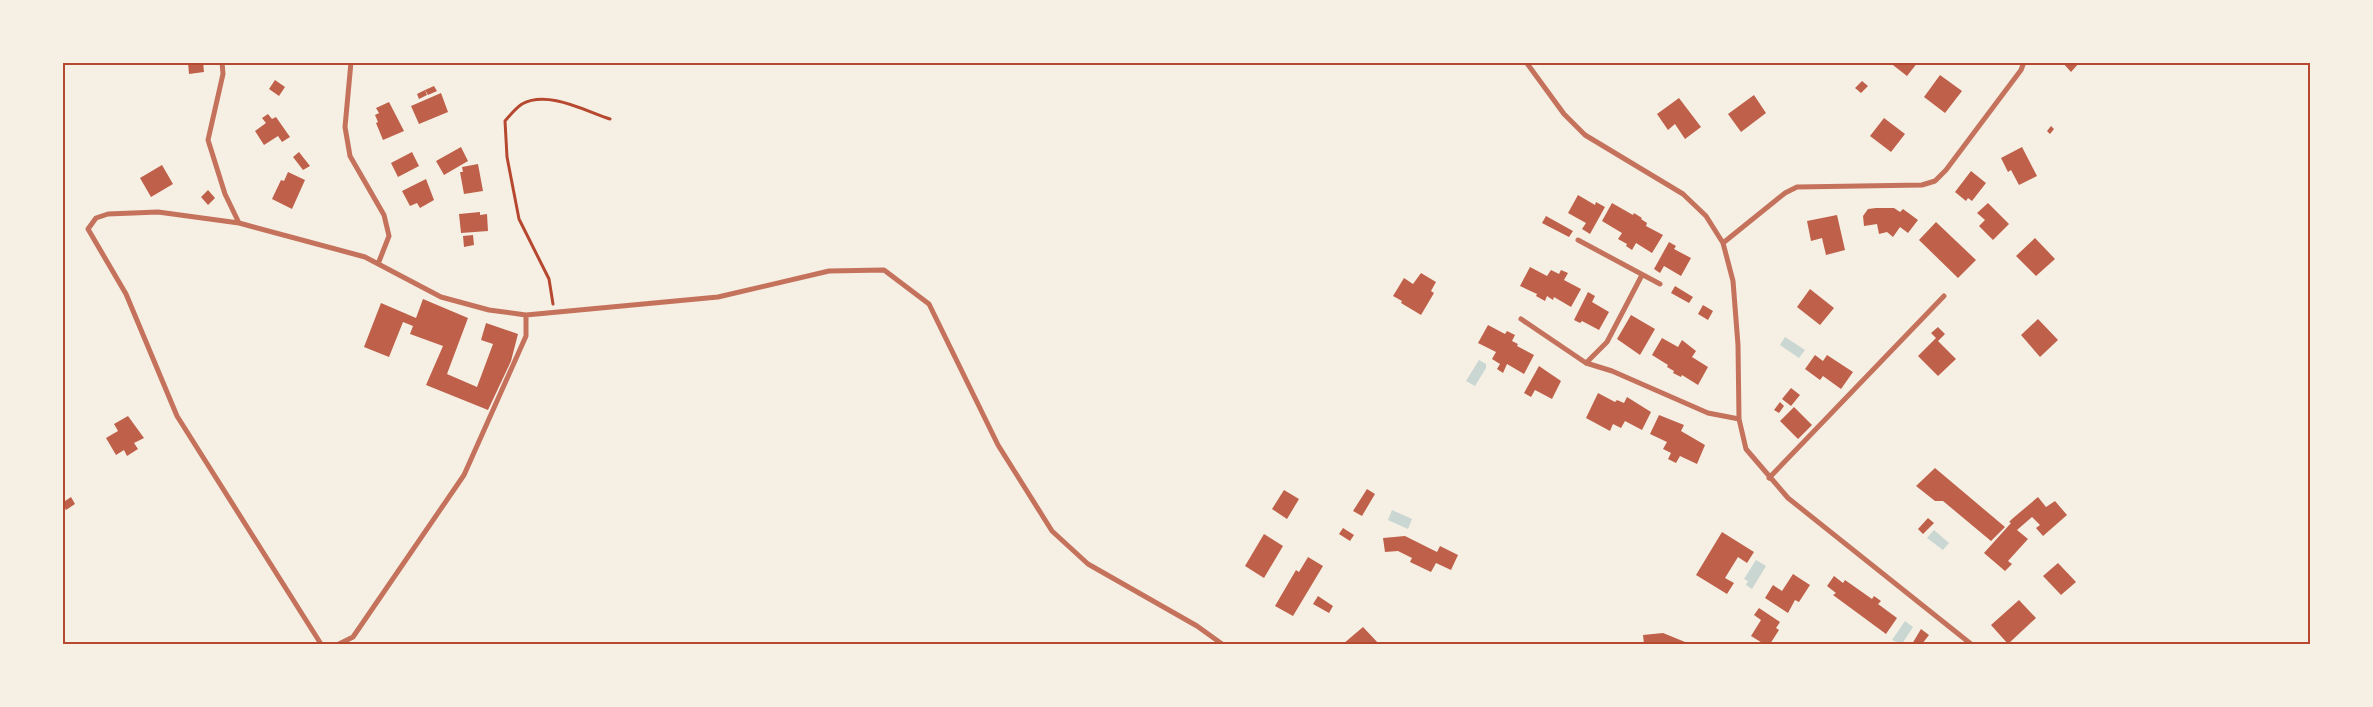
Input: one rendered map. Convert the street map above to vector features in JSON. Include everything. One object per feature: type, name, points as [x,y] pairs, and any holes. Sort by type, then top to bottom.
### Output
[{"type":"street","points":[[222,62],[223,74],[208,140],[225,194],[239,223]]},
{"type":"street","points":[[351,62],[345,127],[350,156],[384,215],[389,236],[378,264]]},
{"type":"street","points":[[1526,62],[1564,114],[1585,135],[1683,194],[1706,216],[1723,243],[1734,282],[1738,345],[1739,419],[1746,449],[1788,498],[1971,644]]},
{"type":"street","points":[[1723,243],[1785,193],[1798,187],[1922,185],[1935,181],[2021,70],[2024,62]]},
{"type":"street","points":[[321,644],[176,416],[126,294],[88,229],[96,218],[108,214],[141,212],[198,216],[239,223],[365,257],[441,297],[489,310],[526,315],[718,298],[829,271],[884,270],[929,304],[998,445],[1052,531],[1088,564],[1197,626],[1222,644]]},
{"type":"street","points":[[1578,240],[1660,284]]},
{"type":"street","points":[[1586,363],[1607,342],[1642,275]]},
{"type":"street","points":[[1769,478],[1944,296]]},
{"type":"street","points":[[339,644],[353,636],[464,476],[526,336],[526,315]]},
{"type":"street","points":[[1521,319],[1586,363],[1612,371],[1708,412],[1739,419]]},
{"type":"path","points":[[555,312],[549,279],[519,219],[508,157],[505,120],[522,104],[537,99],[560,102],[610,119]]},
{"type":"shaded area","points":[[1785,337],[1805,350],[1799,358],[1780,345]]},
{"type":"shaded area","points":[[1479,360],[1486,364],[1486,368],[1475,386],[1466,381]]},
{"type":"shaded area","points":[[1392,510],[1412,519],[1408,529],[1388,520]]},
{"type":"shaded area","points":[[1934,530],[1949,543],[1943,550],[1927,538]]},
{"type":"shaded area","points":[[1756,560],[1766,566],[1752,589],[1746,585],[1748,581],[1744,579]]},
{"type":"shaded area","points":[[1905,621],[1913,627],[1902,644],[1892,640]]},
{"type":"building","points":[[188,62],[203,62],[204,72],[189,74]]},
{"type":"building","points":[[1889,62],[1918,62],[1907,76]]},
{"type":"building","points":[[2062,62],[2080,62],[2071,72]]},
{"type":"building","points":[[1940,75],[1962,91],[1945,113],[1924,97]]},
{"type":"building","points":[[275,80],[285,87],[279,96],[269,89]]},
{"type":"building","points":[[1862,81],[1868,86],[1861,93],[1855,88]]},
{"type":"building","points":[[434,86],[437,91],[428,95],[425,90]]},
{"type":"building","points":[[425,90],[427,95],[419,99],[417,94]]},
{"type":"building","points":[[441,93],[448,112],[419,124],[411,106]]},
{"type":"building","points":[[1754,95],[1766,113],[1741,132],[1728,114]]},
{"type":"building","points":[[1679,98],[1701,127],[1685,139],[1675,124],[1668,130],[1657,114]]},
{"type":"building","points":[[389,102],[404,131],[383,140],[376,123],[378,122],[375,115],[379,113],[376,108]]},
{"type":"building","points":[[268,114],[272,119],[276,117],[290,137],[282,142],[278,136],[264,145],[255,131],[266,123],[262,118]]},
{"type":"building","points":[[1884,118],[1905,134],[1891,152],[1870,136]]},
{"type":"building","points":[[2051,126],[2054,129],[2050,134],[2047,131]]},
{"type":"building","points":[[461,147],[468,161],[444,175],[436,161]]},
{"type":"building","points":[[2022,147],[2037,176],[2019,185],[2011,170],[2008,172],[2001,158]]},
{"type":"building","points":[[299,152],[310,166],[303,170],[293,157]]},
{"type":"building","points":[[412,152],[419,166],[398,177],[391,163]]},
{"type":"building","points":[[478,164],[483,191],[464,194],[460,172],[463,172],[462,167]]},
{"type":"building","points":[[162,165],[173,184],[151,197],[140,178]]},
{"type":"building","points":[[1971,171],[1986,183],[1972,201],[1968,198],[1966,201],[1955,192]]},
{"type":"building","points":[[288,172],[305,180],[292,209],[272,199],[281,180],[284,181]]},
{"type":"building","points":[[426,179],[434,200],[420,208],[417,203],[410,206],[402,191]]},
{"type":"building","points":[[208,190],[215,198],[208,205],[201,197]]},
{"type":"building","points":[[1578,195],[1595,205],[1596,202],[1605,207],[1590,234],[1582,229],[1586,223],[1568,213]]},
{"type":"building","points":[[1612,203],[1642,218],[1647,223],[1646,226],[1663,235],[1652,253],[1636,243],[1632,250],[1626,246],[1627,244],[1618,239],[1622,233],[1602,221]]},
{"type":"building","points":[[1988,203],[2009,224],[1993,240],[1979,226],[1985,220],[1977,213]]},
{"type":"building","points":[[1894,208],[1900,212],[1903,209],[1918,220],[1908,233],[1900,227],[1893,237],[1887,232],[1879,234],[1877,224],[1864,226],[1863,216],[1868,209]]},
{"type":"building","points":[[480,212],[480,215],[487,214],[488,231],[461,233],[459,214]]},
{"type":"building","points":[[1837,215],[1845,250],[1826,255],[1822,238],[1811,241],[1807,221]]},
{"type":"building","points":[[1546,216],[1573,231],[1569,237],[1542,223]]},
{"type":"building","points":[[1936,222],[1976,260],[1958,278],[1919,240]]},
{"type":"building","points":[[473,235],[474,245],[464,247],[463,236]]},
{"type":"building","points":[[2035,238],[2055,259],[2036,276],[2016,256]]},
{"type":"building","points":[[1669,242],[1676,246],[1674,249],[1691,258],[1681,276],[1664,266],[1660,273],[1654,269]]},
{"type":"building","points":[[1530,267],[1547,276],[1551,270],[1559,274],[1561,270],[1568,273],[1564,280],[1581,289],[1571,307],[1554,297],[1553,300],[1547,296],[1545,301],[1536,296],[1537,294],[1520,286]]},
{"type":"building","points":[[1421,273],[1436,282],[1431,291],[1434,293],[1421,315],[1393,296],[1404,278],[1413,284]]},
{"type":"building","points":[[1675,286],[1693,297],[1689,303],[1671,293]]},
{"type":"building","points":[[1810,289],[1834,308],[1820,325],[1797,307]]},
{"type":"building","points":[[1588,292],[1595,296],[1592,302],[1609,312],[1599,330],[1582,321],[1580,323],[1574,320]]},
{"type":"building","points":[[423,299],[468,318],[447,374],[477,387],[493,344],[481,340],[486,323],[518,334],[511,361],[488,410],[426,385],[443,346],[410,334],[413,326],[403,322],[389,357],[364,347],[381,303],[416,318]]},
{"type":"building","points":[[1703,305],[1713,311],[1708,320],[1698,314]]},
{"type":"building","points":[[1631,315],[1655,329],[1640,355],[1617,339]]},
{"type":"building","points":[[2038,319],[2058,340],[2040,357],[2021,335]]},
{"type":"building","points":[[1488,325],[1505,334],[1507,331],[1515,335],[1512,341],[1518,344],[1517,346],[1534,355],[1524,374],[1507,364],[1503,373],[1497,369],[1500,364],[1492,359],[1496,352],[1478,343]]},
{"type":"building","points":[[1938,327],[1945,334],[1938,341],[1956,359],[1938,376],[1918,356],[1936,338],[1931,333]]},
{"type":"building","points":[[1662,338],[1678,347],[1682,340],[1696,351],[1692,357],[1708,367],[1698,385],[1682,375],[1681,377],[1673,373],[1674,371],[1667,367],[1668,365],[1652,355]]},
{"type":"building","points":[[1815,355],[1823,361],[1827,355],[1853,372],[1841,389],[1823,376],[1820,380],[1805,369]]},
{"type":"building","points":[[1539,366],[1561,381],[1552,399],[1535,390],[1531,397],[1524,393]]},
{"type":"building","points":[[1791,388],[1800,395],[1791,406],[1782,399]]},
{"type":"building","points":[[1598,393],[1615,402],[1617,400],[1624,403],[1627,397],[1651,412],[1642,430],[1625,421],[1621,428],[1613,424],[1610,431],[1586,418]]},
{"type":"building","points":[[1780,402],[1784,406],[1779,413],[1774,410]]},
{"type":"building","points":[[1794,407],[1812,425],[1798,439],[1780,421]]},
{"type":"building","points":[[1659,415],[1684,425],[1681,431],[1705,445],[1697,464],[1680,456],[1676,463],[1668,459],[1671,453],[1663,449],[1667,442],[1650,434]]},
{"type":"building","points":[[128,416],[144,438],[134,443],[138,449],[127,456],[124,450],[116,455],[106,438],[118,431],[114,424]]},
{"type":"building","points":[[1935,468],[2005,527],[1991,541],[1943,501],[1935,501],[1916,486]]},
{"type":"building","points":[[1367,489],[1375,494],[1362,516],[1353,511]]},
{"type":"building","points":[[1284,490],[1299,499],[1287,519],[1272,509]]},
{"type":"building","points":[[71,497],[75,504],[66,510],[62,503]]},
{"type":"building","points":[[2038,497],[2046,507],[2055,501],[2067,515],[2043,536],[2036,528],[2040,525],[2032,517],[2017,530],[2028,539],[2008,561],[2012,564],[2005,571],[1984,553],[2011,523],[2009,522]]},
{"type":"building","points":[[1928,518],[1934,523],[1923,534],[1918,529]]},
{"type":"building","points":[[1343,528],[1354,535],[1350,541],[1339,534]]},
{"type":"building","points":[[1722,532],[1754,552],[1747,563],[1738,557],[1725,578],[1734,583],[1727,594],[1696,575]]},
{"type":"building","points":[[1264,534],[1283,546],[1264,578],[1245,566]]},
{"type":"building","points":[[1405,536],[1437,552],[1440,546],[1458,555],[1451,570],[1436,563],[1431,572],[1410,562],[1412,558],[1398,551],[1385,552],[1383,538]]},
{"type":"building","points":[[1308,557],[1323,566],[1293,616],[1275,606],[1296,570],[1299,572]]},
{"type":"building","points":[[2058,563],[2076,582],[2061,595],[2043,576]]},
{"type":"building","points":[[1793,574],[1810,585],[1799,602],[1795,600],[1788,613],[1765,598],[1773,585],[1782,591]]},
{"type":"building","points":[[1834,576],[1843,583],[1845,580],[1872,599],[1874,596],[1881,601],[1878,604],[1897,618],[1886,634],[1833,595],[1836,593],[1827,586]]},
{"type":"building","points":[[1318,596],[1333,606],[1329,613],[1313,604]]},
{"type":"building","points":[[2019,600],[2036,618],[2008,644],[1991,625]]},
{"type":"building","points":[[1759,608],[1780,622],[1776,628],[1779,630],[1770,644],[1764,644],[1751,636],[1761,620],[1754,615]]},
{"type":"building","points":[[1363,627],[1379,644],[1343,644]]},
{"type":"building","points":[[1921,629],[1929,635],[1922,644],[1912,644]]},
{"type":"building","points":[[1663,633],[1690,644],[1644,644],[1643,635]]}]
